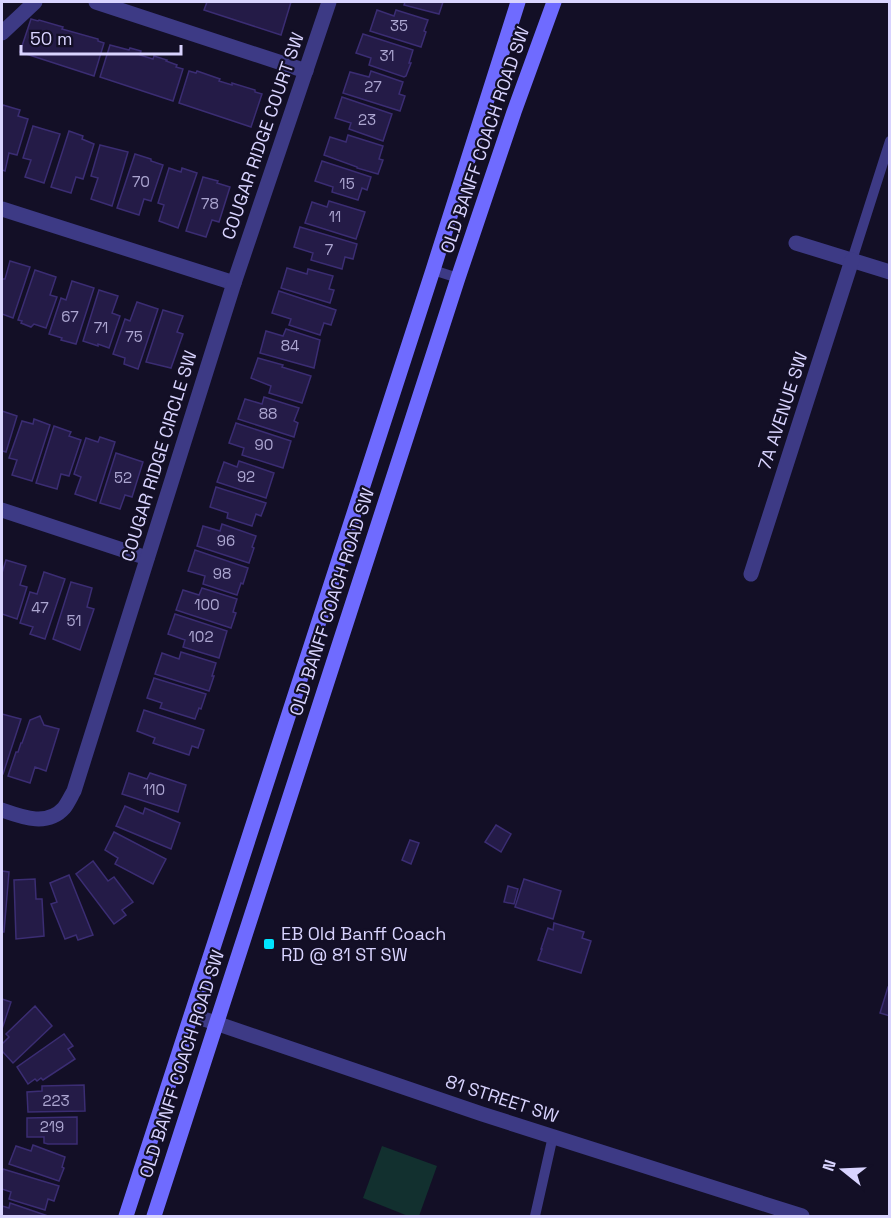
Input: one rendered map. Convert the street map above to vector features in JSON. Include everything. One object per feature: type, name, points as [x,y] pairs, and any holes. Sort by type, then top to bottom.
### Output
[{"type":"main road","name":"OLD BANFF COACH ROAD SW","points":[[126,1216],[518,2]]},
{"type":"main road","name":"OLD BANFF COACH ROAD SW","points":[[154,1216],[458,278],[554,2]]},
{"type":"street","points":[[2,33],[35,2]]},
{"type":"street","points":[[96,2],[306,71]]},
{"type":"street","name":"COUGAR RIDGE COURT SW","points":[[234,283],[329,2]]},
{"type":"street","points":[[2,209],[234,283]]},
{"type":"street","points":[[796,243],[890,272]]},
{"type":"street","name":"7A AVENUE SW","points":[[751,574],[852,260]]},
{"type":"street","name":"COUGAR RIDGE CIRCLE SW","points":[[2,810],[33,820],[51,818],[64,808],[74,791],[234,283]]},
{"type":"street","points":[[2,510],[147,558]]},
{"type":"street","name":"81 STREET SW","points":[[192,1015],[553,1136],[802,1216]]},
{"type":"lane","points":[[852,260],[890,141]]},
{"type":"lane","points":[[433,270],[458,278]]},
{"type":"lane","points":[[534,1216],[553,1136]]},
{"type":"green space","points":[[382,1146],[437,1166],[419,1216],[408,1216],[363,1198]]},
{"type":"building","points":[[207,2],[291,2],[281,35],[204,10]]},
{"type":"building","points":[[405,2],[443,2],[439,14],[404,5]]},
{"type":"building","points":[[377,10],[394,16],[396,10],[428,20],[421,47],[370,31]]},
{"type":"building","points":[[31,19],[63,27],[62,29],[98,39],[104,43],[94,76],[20,52]]},
{"type":"building","points":[[363,34],[413,50],[406,76],[369,65],[371,58],[356,53]]},
{"type":"building","points":[[110,45],[141,51],[140,55],[167,60],[183,69],[173,101],[100,77]]},
{"type":"building","points":[[189,71],[196,73],[197,71],[220,79],[219,81],[232,85],[232,83],[262,94],[251,127],[179,103]]},
{"type":"building","points":[[371,71],[403,82],[399,94],[405,96],[400,111],[343,93],[350,72],[369,77]]},
{"type":"building","points":[[342,97],[392,114],[383,141],[349,129],[351,123],[335,118]]},
{"type":"building","points":[[3,105],[20,110],[18,116],[28,119],[17,155],[9,153],[5,171],[2,170]]},
{"type":"building","points":[[33,126],[60,134],[44,183],[25,177],[31,160],[23,158]]},
{"type":"building","points":[[69,131],[83,136],[82,139],[94,144],[83,179],[76,177],[71,193],[51,187]]},
{"type":"building","points":[[348,135],[383,146],[379,159],[383,160],[378,174],[324,155],[330,137],[346,142]]},
{"type":"building","points":[[100,145],[128,152],[112,206],[91,199],[98,178],[91,176]]},
{"type":"building","points":[[135,154],[163,165],[151,201],[144,199],[139,215],[117,208]]},
{"type":"building","points":[[322,161],[371,177],[367,190],[362,188],[358,200],[332,192],[333,187],[315,181]]},
{"type":"building","points":[[169,168],[181,172],[182,168],[197,173],[178,228],[159,221],[164,205],[158,203]]},
{"type":"building","points":[[203,177],[230,187],[219,222],[212,220],[206,237],[186,231]]},
{"type":"building","points":[[329,201],[365,212],[356,239],[305,223],[312,202],[327,207]]},
{"type":"building","points":[[300,227],[357,244],[353,259],[345,257],[342,269],[311,260],[313,253],[294,247]]},
{"type":"building","points":[[10,261],[30,267],[13,318],[2,314],[2,279],[5,279]]},
{"type":"building","points":[[287,268],[307,274],[308,269],[333,276],[329,289],[334,290],[330,303],[281,288]]},
{"type":"building","points":[[35,270],[56,277],[50,295],[57,297],[46,328],[34,324],[31,327],[18,320]]},
{"type":"building","points":[[72,281],[94,288],[76,344],[49,334],[61,298],[66,300]]},
{"type":"building","points":[[99,290],[118,296],[112,313],[120,316],[109,348],[83,341]]},
{"type":"building","points":[[279,291],[336,310],[331,325],[324,323],[320,335],[289,325],[291,319],[272,313]]},
{"type":"building","points":[[137,302],[158,309],[138,369],[124,364],[125,358],[113,354],[125,319],[130,321]]},
{"type":"building","points":[[163,310],[183,316],[177,332],[183,334],[171,368],[146,362]]},
{"type":"building","points":[[286,329],[320,340],[314,368],[260,353],[266,331],[283,336]]},
{"type":"building","points":[[258,358],[311,376],[302,403],[269,393],[271,386],[251,378]]},
{"type":"building","points":[[264,397],[299,408],[294,421],[298,423],[294,437],[238,419],[245,399],[262,404]]},
{"type":"building","points":[[2,411],[17,416],[6,452],[2,451]]},
{"type":"building","points":[[34,419],[50,425],[32,481],[12,475],[17,460],[9,458],[22,421],[33,424]]},
{"type":"building","points":[[236,423],[291,441],[283,468],[242,455],[244,448],[229,443]]},
{"type":"building","points":[[54,426],[71,432],[69,436],[81,440],[69,476],[61,474],[57,489],[36,483]]},
{"type":"building","points":[[100,437],[115,442],[96,501],[75,494],[81,477],[74,474],[86,438],[98,442]]},
{"type":"building","points":[[116,453],[143,462],[132,497],[125,495],[120,509],[100,503]]},
{"type":"building","points":[[239,461],[274,473],[266,498],[217,482],[224,462],[237,467]]},
{"type":"building","points":[[216,487],[266,503],[261,516],[256,514],[252,526],[227,518],[228,513],[210,507]]},
{"type":"building","points":[[222,524],[256,536],[249,563],[197,546],[203,526],[220,531]]},
{"type":"building","points":[[195,550],[248,568],[237,595],[203,584],[205,576],[188,571]]},
{"type":"building","points":[[6,560],[26,566],[20,585],[27,587],[17,619],[2,614],[2,573]]},
{"type":"building","points":[[44,572],[65,579],[45,639],[30,634],[33,627],[20,623],[30,592],[37,594]]},
{"type":"building","points":[[71,582],[92,588],[87,607],[94,609],[80,650],[53,639]]},
{"type":"building","points":[[202,588],[237,599],[233,612],[236,613],[231,628],[176,610],[183,590],[199,595]]},
{"type":"building","points":[[175,614],[227,631],[219,658],[183,647],[185,640],[168,634]]},
{"type":"building","points":[[181,652],[216,663],[209,691],[155,674],[162,653],[179,659]]},
{"type":"building","points":[[154,678],[206,694],[195,719],[160,708],[162,703],[147,698]]},
{"type":"building","points":[[144,710],[204,730],[198,748],[192,746],[189,755],[153,743],[155,738],[137,731]]},
{"type":"building","points":[[2,714],[21,719],[3,774],[2,774]]},
{"type":"building","points":[[40,716],[44,725],[59,729],[46,771],[35,767],[30,783],[8,776],[30,720]]},
{"type":"building","points":[[129,773],[147,779],[150,773],[186,785],[178,812],[122,794]]},
{"type":"building","points":[[125,806],[143,814],[145,808],[180,823],[171,849],[116,826]]},
{"type":"building","points":[[496,825],[511,834],[501,852],[485,842]]},
{"type":"building","points":[[114,832],[166,859],[153,884],[115,864],[118,858],[105,850]]},
{"type":"building","points":[[410,840],[419,843],[411,864],[402,860]]},
{"type":"building","points":[[93,861],[108,881],[114,877],[133,902],[122,910],[126,915],[114,924],[76,874]]},
{"type":"building","points":[[2,871],[9,872],[4,932],[2,932]]},
{"type":"building","points":[[69,875],[93,935],[78,940],[76,935],[65,939],[51,904],[57,902],[50,883]]},
{"type":"building","points":[[35,879],[36,899],[42,899],[44,936],[16,939],[14,880]]},
{"type":"building","points":[[524,879],[561,891],[553,919],[515,907]]},
{"type":"building","points":[[508,886],[518,889],[514,904],[504,902]]},
{"type":"building","points":[[554,923],[584,932],[582,938],[591,941],[581,973],[538,960],[548,928],[553,930]]},
{"type":"building","points":[[888,987],[890,987],[890,1016],[880,1013]]},
{"type":"building","points":[[2,999],[11,1002],[2,1029]]},
{"type":"building","points":[[35,1006],[52,1026],[13,1063],[2,1051],[2,1044],[9,1037],[6,1034]]},
{"type":"building","points":[[64,1034],[73,1046],[68,1049],[75,1059],[43,1080],[35,1079],[28,1084],[17,1067]]},
{"type":"building","points":[[84,1085],[85,1111],[28,1112],[27,1092],[42,1091],[42,1086]]},
{"type":"building","points":[[77,1117],[77,1144],[48,1144],[44,1143],[44,1137],[27,1137],[27,1118]]},
{"type":"building","points":[[33,1145],[65,1157],[59,1181],[9,1164],[16,1146],[31,1151]]},
{"type":"building","points":[[3,1169],[59,1186],[54,1201],[48,1199],[45,1210],[9,1199],[11,1192],[2,1189]]},
{"type":"building","points":[[10,1203],[48,1216],[2,1216],[2,1206],[9,1208]]},
{"type":"place","name":"EB Old Banff Coach RD @ 81 ST SW","points":[[269,944]]}]
